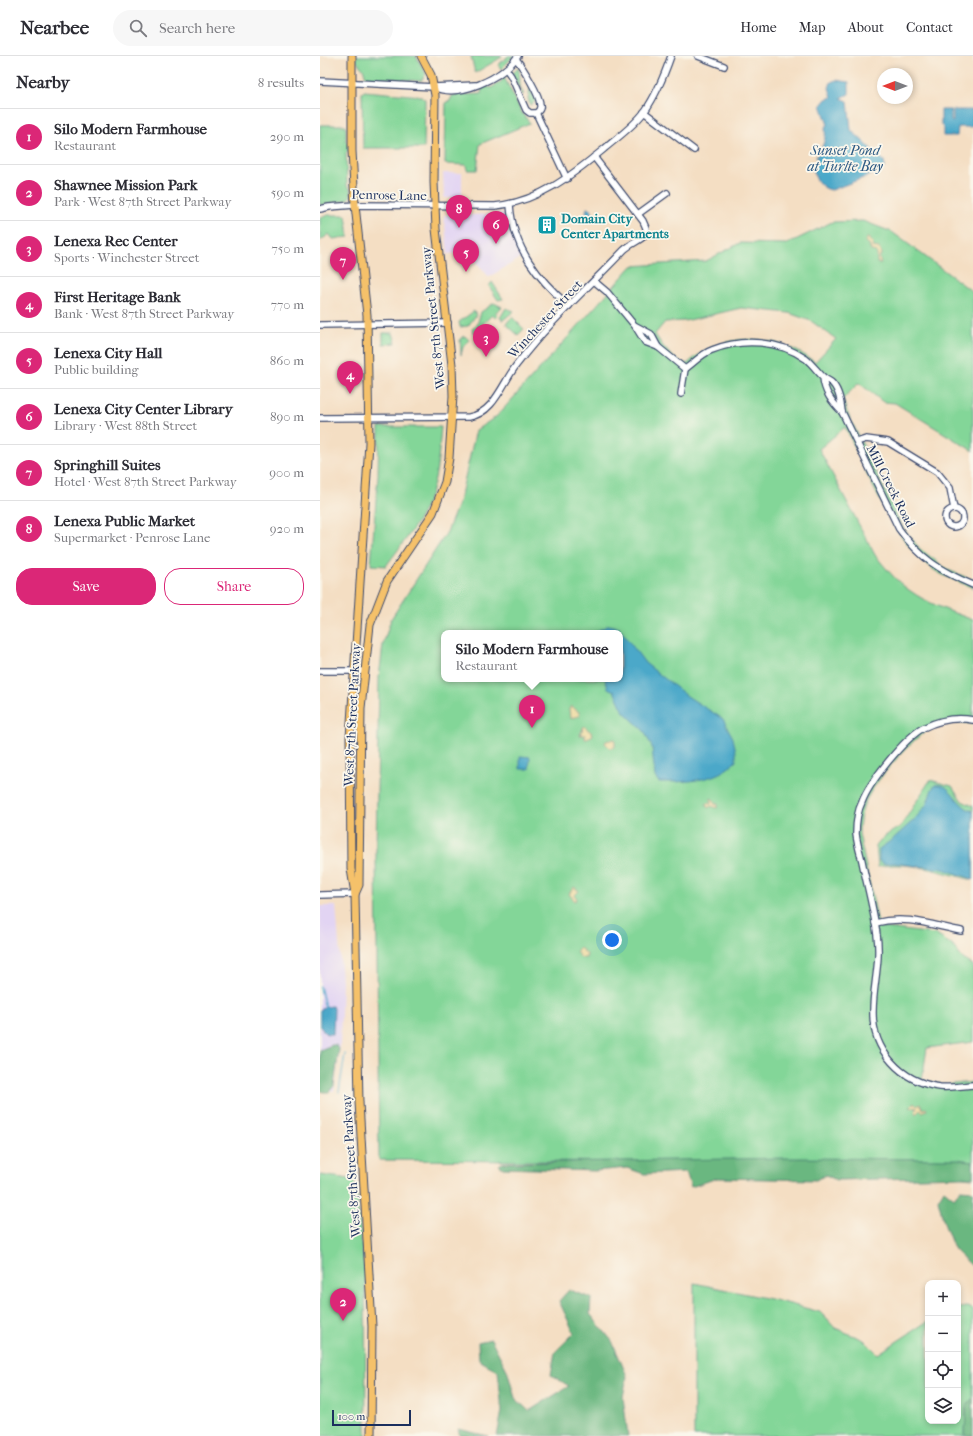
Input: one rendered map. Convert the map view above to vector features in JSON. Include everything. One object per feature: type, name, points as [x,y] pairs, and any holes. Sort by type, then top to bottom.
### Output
[{"type":"main road","name":"West 87th Street Parkway","points":[[352,56],[352,151],[355,205],[367,323],[369,417],[367,482],[350,744],[351,868],[355,894],[359,1102],[372,1326],[371,1436]]},
{"type":"main road","name":"West 87th Street Parkway","points":[[355,894],[359,885],[360,767],[364,671],[370,625],[387,581],[426,525],[439,500],[445,482],[449,458],[452,417],[452,365],[435,207],[434,87],[428,68],[421,56]]},
{"type":"street","name":"Penrose Lane","points":[[320,209],[355,205],[435,207],[510,204],[541,193],[567,179],[622,134],[644,112],[663,80],[671,56]]},
{"type":"street","points":[[698,56],[724,66]]},
{"type":"street","points":[[320,81],[434,87],[475,85],[495,77],[506,69],[517,57],[540,103],[539,111],[536,113]]},
{"type":"street","points":[[506,69],[526,110],[530,113],[536,113]]},
{"type":"street","points":[[644,112],[694,150]]},
{"type":"street","points":[[536,113],[567,179]]},
{"type":"street","points":[[594,157],[638,214],[667,193]]},
{"type":"street","points":[[510,204],[512,222],[523,252],[536,273],[570,306]]},
{"type":"street","name":"Winchester Street","points":[[320,418],[476,416],[484,411],[498,395],[517,363],[627,247],[646,234],[646,228],[638,214]]},
{"type":"street","points":[[594,281],[606,292],[636,326],[645,342],[658,347],[684,369],[681,394]]},
{"type":"street","points":[[320,324],[448,323]]},
{"type":"street","points":[[636,326],[651,334],[658,347]]},
{"type":"street","name":"Mill Creek Road","points":[[684,369],[710,350],[759,342],[772,344],[794,352],[806,360],[834,386],[840,398],[842,412],[899,529],[910,544],[935,566],[973,585]]},
{"type":"street","name":"Mill Creek Road","points":[[824,377],[824,384],[831,401],[842,412]]},
{"type":"street","points":[[857,442],[866,439],[888,442],[937,472],[950,488],[954,509]]},
{"type":"street","points":[[320,671],[364,671]]},
{"type":"street","points":[[973,720],[952,719],[938,722],[922,729],[908,739],[870,787],[861,802],[857,817],[856,835],[877,936],[878,959],[873,1021],[875,1032],[884,1052],[898,1069],[923,1083],[950,1088],[973,1085]]},
{"type":"street","points":[[320,895],[355,894]]},
{"type":"street","points":[[875,923],[896,919],[907,919],[961,931]]},
{"type":"shaded area","points":[[443,173],[462,173],[462,198],[444,198]]},
{"type":"shaded area","points":[[503,213],[507,216],[516,245],[522,257],[489,277],[477,263],[476,251],[448,254],[444,215]]},
{"type":"shaded area","points":[[320,906],[336,906],[342,981],[340,1047],[334,1091],[320,1091]]},
{"type":"green space","points":[[356,56],[416,56],[426,74],[421,81],[366,77],[363,69],[356,61]]},
{"type":"green space","points":[[471,56],[502,56],[502,57],[475,73]]},
{"type":"green space","points":[[508,56],[514,56],[501,69],[498,65]]},
{"type":"green space","points":[[518,68],[520,85],[524,94],[522,95],[512,74]]},
{"type":"green space","points":[[503,75],[522,113],[530,123],[480,144],[477,170],[467,170],[466,165],[445,164],[446,102],[450,101],[452,96],[455,95],[481,94],[482,87],[485,86],[491,88],[502,81],[502,78],[499,78]]},
{"type":"green space","points":[[530,88],[536,101],[530,105],[528,98]]},
{"type":"green space","points":[[364,91],[422,96],[425,99],[424,148],[363,148],[362,93]]},
{"type":"green space","points":[[320,125],[346,125],[346,141],[348,143],[348,151],[346,153],[347,186],[350,188],[351,195],[348,200],[320,205]]},
{"type":"green space","points":[[328,215],[346,215],[349,237],[333,239],[329,234],[320,241],[320,218]]},
{"type":"green space","points":[[863,221],[892,232],[973,292],[973,451],[895,403],[883,402],[859,383],[843,399],[847,412],[903,528],[920,549],[948,570],[973,580],[973,588],[934,570],[919,558],[906,542],[882,504],[845,427],[819,449],[875,555],[891,574],[916,595],[940,607],[973,620],[973,724],[956,722],[938,725],[928,730],[913,742],[888,768],[870,793],[862,813],[859,834],[879,927],[935,934],[952,945],[963,959],[973,965],[973,1042],[927,1048],[922,1080],[943,1085],[973,1082],[973,1164],[379,1160],[376,852],[379,677],[383,645],[391,619],[447,532],[460,499],[476,430],[497,416],[632,266],[706,261],[740,243],[787,244],[832,222]],"holes":[[[741,308],[789,313],[811,321],[836,339],[815,362],[800,352],[783,345],[750,339],[717,345],[702,353],[687,364],[677,360],[665,348],[655,334],[665,322],[685,321]]]},
{"type":"green space","points":[[492,282],[503,299],[498,300],[489,286]]},
{"type":"green space","points":[[494,303],[502,307],[495,313],[498,316],[496,318],[492,315],[473,333],[472,329],[477,325],[481,312]]},
{"type":"green space","points":[[506,308],[514,311],[503,320],[500,318]]},
{"type":"green space","points":[[474,311],[476,315],[468,326],[460,327],[459,322]]},
{"type":"green space","points":[[512,317],[524,329],[518,335],[506,324]]},
{"type":"green space","points":[[383,333],[393,333],[396,343],[383,344]]},
{"type":"green space","points":[[465,336],[469,340],[463,347],[461,355],[460,339]]},
{"type":"green space","points":[[379,427],[441,427],[438,460],[431,493],[423,513],[412,531],[386,566],[371,565],[378,475]]},
{"type":"green space","points":[[930,780],[952,786],[962,801],[973,806],[973,880],[913,866],[889,865],[878,867],[876,846],[885,836],[901,826]]},
{"type":"green space","points":[[336,1045],[339,1049],[334,1086],[329,1092],[323,1092],[320,1090],[320,1050]]},
{"type":"green space","points":[[787,1158],[957,1159],[973,1161],[973,1178],[836,1180],[826,1175],[816,1180],[717,1178],[691,1187],[686,1172],[644,1174],[627,1168],[595,1171],[503,1168],[499,1165],[503,1163]]},
{"type":"green space","points":[[320,1175],[350,1179],[356,1185],[365,1277],[366,1436],[320,1436]]},
{"type":"green space","points":[[944,1190],[954,1198],[960,1190],[973,1191],[973,1267],[954,1249],[944,1223],[938,1200]]},
{"type":"green space","points":[[694,1283],[775,1300],[820,1312],[835,1328],[864,1340],[878,1354],[925,1323],[925,1424],[961,1424],[961,1308],[967,1307],[973,1309],[973,1398],[966,1408],[965,1436],[694,1436]]},
{"type":"green space","points":[[569,1290],[591,1298],[590,1314],[612,1341],[627,1376],[623,1397],[628,1436],[497,1436],[502,1411],[498,1371],[479,1360],[478,1342],[491,1339],[507,1370],[515,1398],[529,1411],[569,1386],[551,1375],[555,1352],[574,1333],[559,1301]]},
{"type":"green space","points":[[973,1398],[973,1436],[965,1436],[966,1407]]},
{"type":"green space","points":[[458,1429],[488,1436],[460,1436]]},
{"type":"sand","points":[[868,237],[870,241],[873,242],[872,247],[879,248],[882,253],[879,258],[881,263],[877,263],[877,252],[871,251],[869,244],[865,242]]},
{"type":"sand","points":[[571,706],[579,712],[580,716],[570,718],[569,709]]},
{"type":"sand","points":[[584,726],[593,734],[587,739],[585,739],[585,735],[580,735]]},
{"type":"sand","points":[[615,739],[615,747],[610,748],[605,743],[606,741]]},
{"type":"sand","points":[[711,798],[715,801],[714,804],[718,804],[717,808],[711,806],[708,808],[706,805],[707,803],[711,804]]},
{"type":"sand","points":[[574,887],[579,891],[575,895],[577,899],[575,901],[569,894]]},
{"type":"sand","points":[[580,948],[587,954],[586,958],[581,958],[576,952]]},
{"type":"sand","points":[[914,1103],[917,1106],[920,1104],[923,1109],[926,1108],[927,1110],[922,1112],[920,1110],[916,1114],[915,1111],[917,1108],[910,1107]]},
{"type":"water","name":"Sunset Pond at Turlte Bay","points":[[836,80],[849,82],[849,94],[841,98],[848,101],[851,130],[884,161],[885,167],[881,171],[832,190],[822,186],[816,178],[814,173],[814,165],[817,161],[816,157],[825,139],[825,127],[828,125],[821,105],[826,99],[832,97],[829,88],[831,82]]},
{"type":"water","points":[[941,110],[951,110],[951,121],[953,122],[953,110],[973,110],[973,125],[971,127],[958,127],[957,136],[943,136]]},
{"type":"water","points":[[587,208],[589,208],[596,217],[592,220],[586,212]]},
{"type":"water","points":[[609,625],[619,628],[620,630],[599,630]]},
{"type":"water","points":[[623,633],[645,663],[687,696],[723,719],[733,738],[736,761],[728,768],[710,777],[680,782],[659,782],[655,777],[652,747],[644,731],[624,712],[614,691],[608,688],[606,682],[623,682]]},
{"type":"water","points":[[520,756],[530,757],[529,769],[520,769]]},
{"type":"water","points":[[935,785],[946,787],[962,805],[973,811],[973,879],[943,869],[894,863],[884,864],[879,861],[879,849],[893,839],[915,819],[927,804],[932,789]]},
{"type":"water","points":[[332,1006],[334,1008],[333,1034],[327,1034],[320,1027],[320,1010]]},
{"type":"waterway","points":[[320,986],[325,1008]]},
{"type":"waterway","points":[[339,1092],[345,1054]]},
{"type":"place","name":"Domain City Center Apartments","points":[[547,225]]},
{"type":"place","name":"Lenexa Public Market","points":[[459,228]]},
{"type":"place","name":"Lenexa City Center Library","points":[[496,244]]},
{"type":"place","name":"Lenexa City Hall","points":[[466,272]]},
{"type":"place","name":"Springhill Suites","points":[[343,280]]},
{"type":"place","name":"Lenexa Rec Center","points":[[486,357]]},
{"type":"place","name":"First Heritage Bank","points":[[350,394]]},
{"type":"place","name":"Silo Modern Farmhouse","points":[[532,728]]},
{"type":"place","name":"Shawnee Mission Park","points":[[343,1321]]}]
